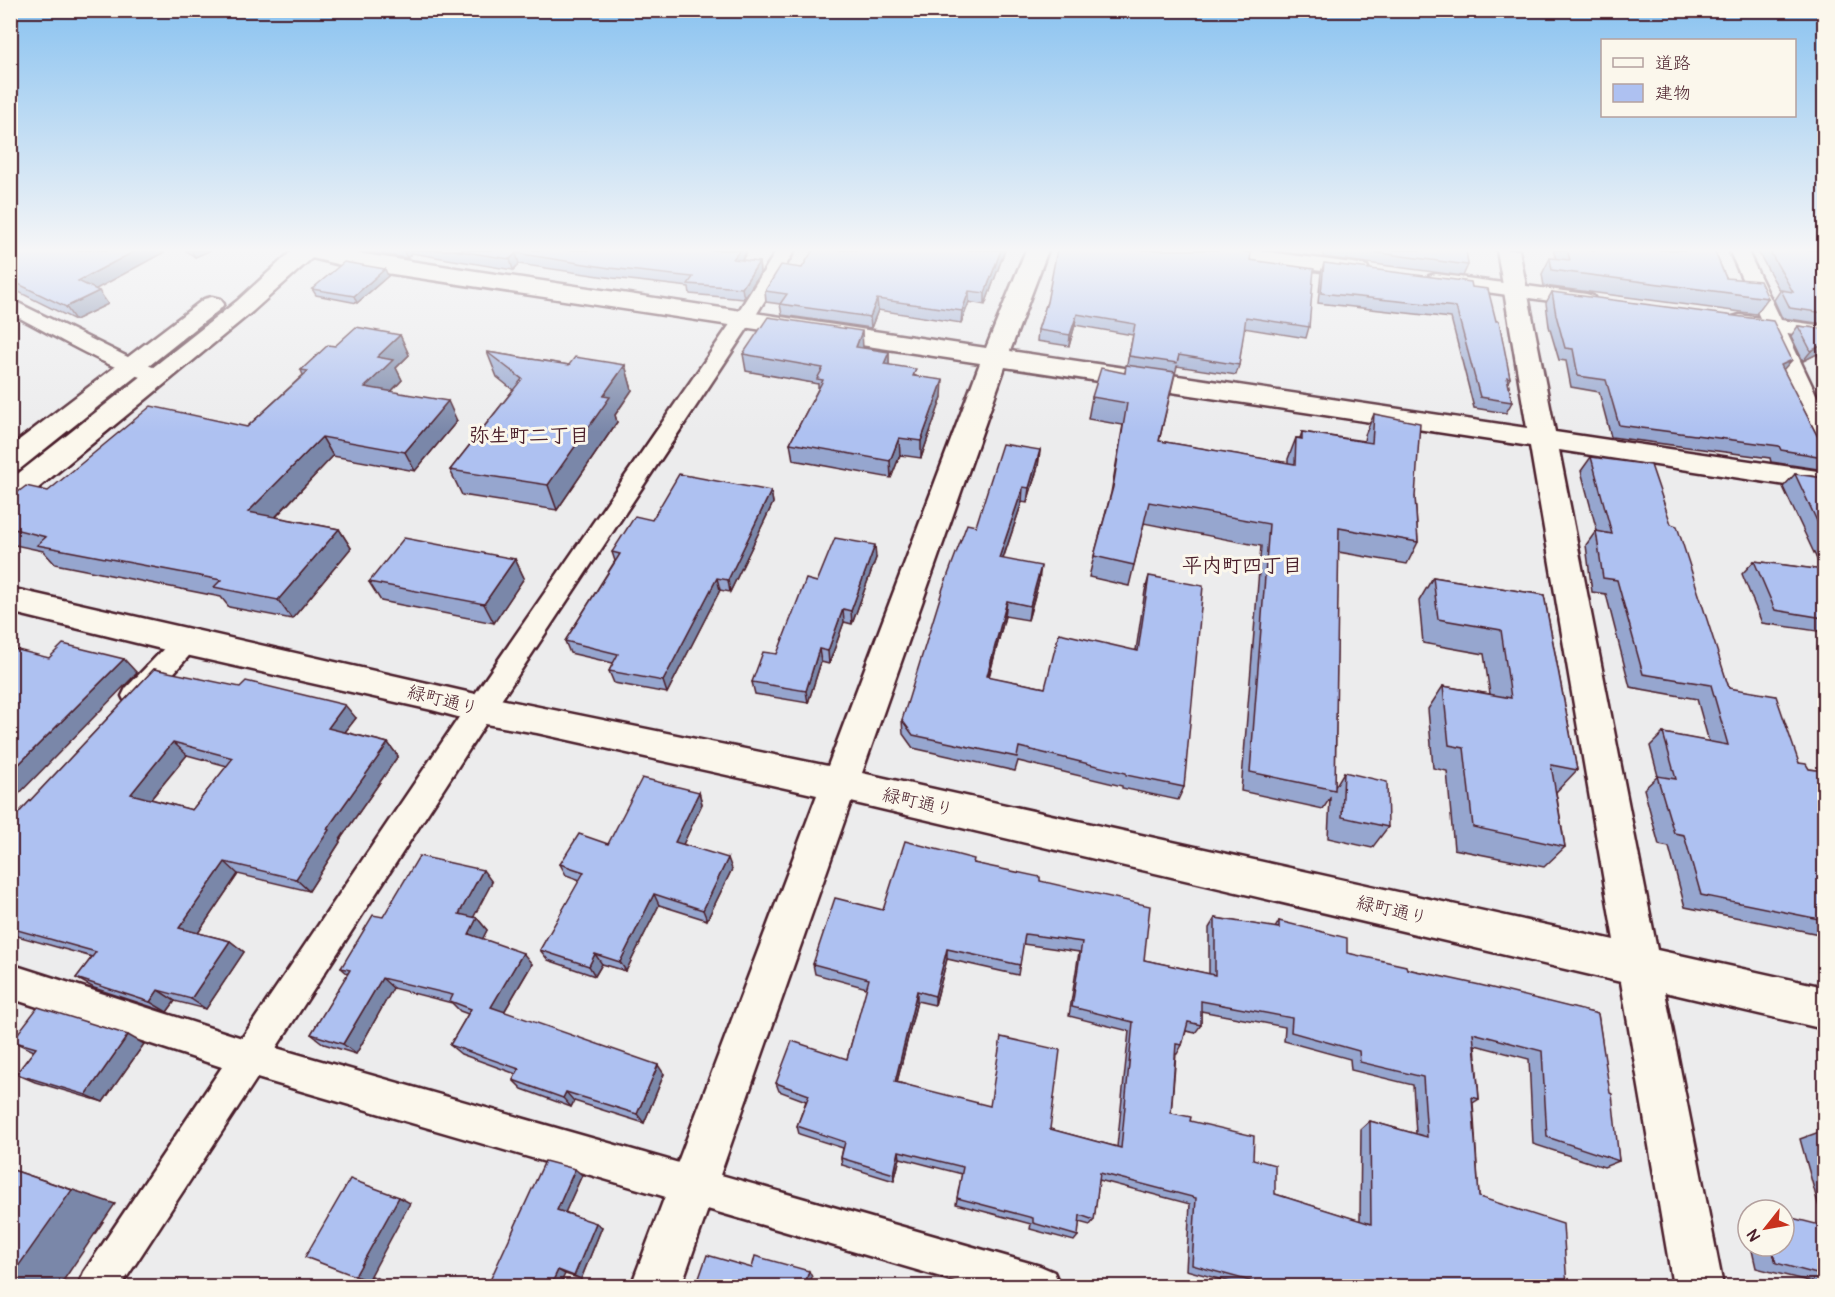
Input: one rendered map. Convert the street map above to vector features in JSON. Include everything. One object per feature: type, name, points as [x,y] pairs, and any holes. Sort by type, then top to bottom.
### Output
[{"type":"street","points":[[21,311],[131,366],[158,376]]},
{"type":"street","points":[[10,462],[203,311]]},
{"type":"street","points":[[10,496],[238,311]]},
{"type":"street","points":[[680,311],[1542,441],[1824,481]]},
{"type":"street","points":[[98,1287],[480,709],[748,311]]},
{"type":"street","points":[[656,1287],[1013,311]]},
{"type":"street","points":[[1519,311],[1698,1287]]},
{"type":"street","points":[[1767,311],[1824,433]]},
{"type":"street","points":[[1727,320],[1824,332]]},
{"type":"street","name":"緑町通り","points":[[10,600],[186,642],[432,696],[480,709],[537,719],[841,784],[1824,1008]]},
{"type":"street","points":[[114,719],[186,642]]},
{"type":"street","points":[[10,981],[250,1058],[693,1184],[1040,1287]]},
{"type":"building","points":[[825,311],[873,311],[870,317]]},
{"type":"building","points":[[1044,311],[1310,311],[1309,327],[1246,317],[1239,365],[1179,355],[1177,363],[1129,356],[1135,324],[1077,314],[1070,335],[1038,330]]},
{"type":"building","points":[[1457,311],[1493,311],[1496,321],[1499,321],[1510,378],[1507,377],[1512,402],[1480,397]]},
{"type":"building","points":[[1555,311],[1693,311],[1773,321],[1792,360],[1781,365],[1824,449],[1824,457],[1781,450],[1779,446],[1619,425],[1606,380],[1578,376],[1573,349],[1565,348]]},
{"type":"building","points":[[768,317],[862,331],[856,347],[889,352],[884,364],[916,369],[913,376],[943,380],[921,441],[899,438],[890,461],[790,443],[823,380],[817,379],[823,368],[743,354]]},
{"type":"building","points":[[1798,326],[1824,329],[1824,344],[1811,351]]},
{"type":"building","points":[[356,327],[400,335],[377,357],[393,360],[365,387],[448,401],[405,452],[322,437],[248,512],[339,529],[278,600],[214,587],[221,580],[37,545],[46,537],[10,528],[10,498],[26,486],[48,491],[151,406],[247,427],[308,371],[301,370],[328,345],[335,346]]},
{"type":"building","points":[[487,352],[569,365],[575,357],[625,365],[603,396],[610,397],[548,485],[450,470],[522,379]]},
{"type":"building","points":[[1126,365],[1175,372],[1159,441],[1295,464],[1296,438],[1302,439],[1302,432],[1372,443],[1374,414],[1420,423],[1415,497],[1418,542],[1339,528],[1335,790],[1250,772],[1269,524],[1149,502],[1134,565],[1094,556],[1113,487],[1127,403],[1092,397],[1101,368],[1125,373]]},
{"type":"building","points":[[1002,444],[1040,450],[1029,488],[1023,487],[999,558],[1041,566],[1030,606],[1007,601],[987,676],[1045,688],[1059,633],[1138,651],[1149,576],[1203,586],[1184,787],[1126,775],[1126,773],[1019,747],[1017,757],[913,735],[902,720],[943,588],[967,524],[976,526]]},
{"type":"building","points":[[1591,457],[1651,465],[1671,524],[1677,526],[1729,688],[1776,696],[1799,763],[1806,764],[1809,769],[1824,771],[1824,920],[1701,895],[1684,835],[1674,833],[1657,776],[1676,779],[1663,733],[1728,745],[1711,685],[1643,674],[1617,580],[1603,578],[1596,531],[1612,534]]},
{"type":"building","points":[[679,474],[771,491],[728,580],[717,578],[663,681],[609,671],[618,654],[565,641],[620,554],[612,552],[635,516],[652,520]]},
{"type":"building","points":[[1795,474],[1824,478],[1824,536]]},
{"type":"building","points":[[404,538],[515,559],[484,604],[369,582]]},
{"type":"building","points":[[835,538],[875,545],[851,611],[843,609],[828,651],[819,649],[806,691],[752,682],[763,652],[777,654],[806,579],[817,582]]},
{"type":"building","points":[[1754,561],[1824,570],[1824,618],[1775,610]]},
{"type":"building","points":[[1433,577],[1544,595],[1577,770],[1551,765],[1565,847],[1473,827],[1464,748],[1449,745],[1443,686],[1511,698],[1501,630],[1438,619]]},
{"type":"building","points":[[63,644],[124,659],[10,773],[10,648],[49,658]]},
{"type":"building","points":[[154,669],[240,687],[246,681],[345,705],[328,728],[388,743],[327,829],[329,830],[296,879],[225,862],[179,928],[230,941],[191,999],[158,990],[150,1002],[76,978],[96,952],[10,928],[10,822]],"holes":[[[173,742],[233,758],[192,810],[131,794]]]},
{"type":"building","points":[[1344,772],[1387,782],[1388,827],[1342,817]]},
{"type":"building","points":[[642,778],[699,792],[675,842],[728,858],[703,910],[654,894],[620,962],[595,954],[589,966],[540,950],[584,872],[560,864],[579,834],[608,844]]},
{"type":"building","points":[[905,841],[974,859],[973,863],[1040,877],[1040,881],[1150,906],[1144,960],[1215,975],[1215,918],[1279,928],[1279,921],[1347,938],[1347,953],[1598,1014],[1612,1094],[1619,1161],[1547,1137],[1542,1051],[1473,1033],[1479,1099],[1472,1097],[1479,1197],[1563,1224],[1567,1287],[1272,1287],[1192,1265],[1196,1198],[1100,1173],[1094,1220],[1080,1215],[1078,1236],[1033,1223],[1033,1218],[957,1198],[963,1167],[899,1151],[894,1174],[841,1158],[845,1142],[797,1126],[809,1095],[776,1083],[792,1041],[847,1059],[869,979],[813,964],[835,898],[883,910]],"holes":[[[1025,934],[1082,942],[1072,1007],[1133,1022],[1121,1148],[1050,1129],[1060,1050],[1001,1037],[990,1106],[895,1082],[917,991],[935,996],[947,949],[1020,965]],[[1201,1001],[1292,1018],[1291,1032],[1359,1051],[1360,1062],[1423,1077],[1427,1137],[1370,1121],[1371,1224],[1275,1194],[1275,1165],[1253,1159],[1254,1136],[1190,1121],[1191,1117],[1171,1113],[1176,1044],[1182,1045],[1188,1022],[1201,1025]]]},
{"type":"building","points":[[419,856],[483,870],[459,914],[477,918],[469,934],[523,953],[491,1007],[658,1065],[637,1114],[566,1092],[563,1098],[513,1080],[519,1069],[450,1045],[471,1009],[450,1001],[453,995],[382,978],[343,1044],[311,1034],[350,970],[341,968],[373,915],[383,917]]},
{"type":"building","points":[[38,1007],[128,1035],[86,1095],[16,1074],[36,1048],[12,1041]]},
{"type":"building","points":[[1819,1132],[1824,1133],[1824,1149]]},
{"type":"building","points":[[545,1161],[575,1169],[557,1210],[596,1223],[574,1276],[558,1270],[550,1287],[487,1287]]},
{"type":"building","points":[[10,1169],[72,1190],[10,1278]]},
{"type":"building","points":[[350,1179],[399,1197],[355,1276],[305,1257]]},
{"type":"building","points":[[1796,1219],[1824,1226],[1824,1276],[1776,1263],[1775,1258],[1796,1258]]},
{"type":"building","points":[[707,1255],[752,1268],[755,1256],[809,1271],[804,1287],[696,1287]]},
{"type":"building","points":[[372,1276],[400,1287],[366,1287]]},
{"type":"district","name":"弥生町二丁目","points":[[529,435]]},
{"type":"district","name":"平内町四丁目","points":[[1242,565]]}]
